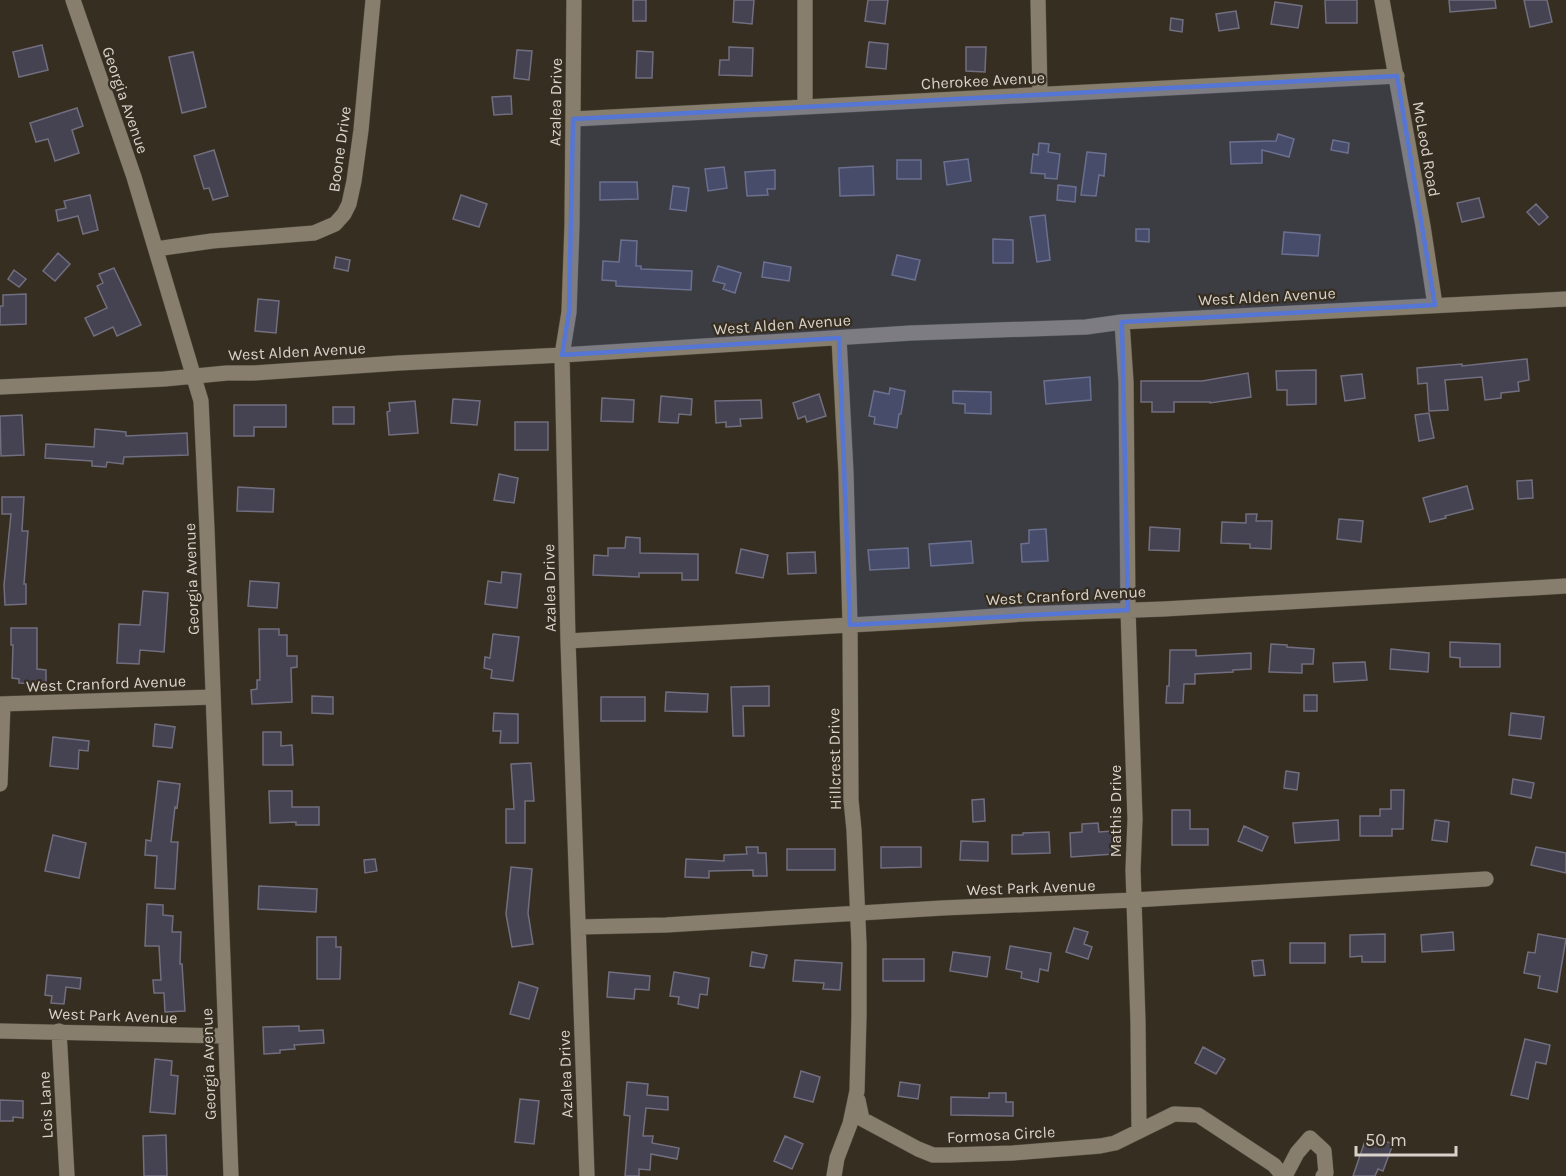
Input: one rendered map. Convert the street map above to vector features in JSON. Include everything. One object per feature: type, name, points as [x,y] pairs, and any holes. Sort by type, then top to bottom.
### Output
[{"type":"street","name":"Georgia Avenue","points":[[73,0],[134,177],[201,401],[231,1176]]},
{"type":"street","name":"Boone Drive","points":[[156,249],[212,241],[314,233],[334,224],[344,214],[349,204],[354,181],[361,130],[373,0]]},
{"type":"street","name":"Azalea Drive","points":[[574,0],[569,312],[562,355],[568,641],[587,1176]]},
{"type":"street","points":[[805,0],[806,107]]},
{"type":"street","points":[[1038,0],[1040,94]]},
{"type":"street","name":"McLeod Road","points":[[1382,0],[1435,305]]},
{"type":"street","name":"Cherokee Avenue","points":[[573,119],[1396,76]]},
{"type":"street","name":"West Alden Avenue","points":[[0,387],[911,333],[1086,327],[1122,322],[1566,299]]},
{"type":"street","name":"Mathis Drive","points":[[1122,322],[1126,382],[1128,610],[1135,819],[1134,900],[1139,1131]]},
{"type":"street","name":"Hillcrest Drive","points":[[834,1176],[837,1158],[850,1124],[857,1091],[859,1016],[859,944],[851,800],[846,473],[839,338]]},
{"type":"street","name":"West Cranford Avenue","points":[[568,641],[1024,614],[1566,586]]},
{"type":"street","name":"West Cranford Avenue","points":[[2,704],[213,696]]},
{"type":"street","points":[[0,784],[2,704]]},
{"type":"street","name":"West Park Avenue","points":[[578,927],[666,925],[1486,879]]},
{"type":"street","name":"West Park Avenue","points":[[0,1031],[225,1036]]},
{"type":"street","name":"Lois Lane","points":[[59,1031],[67,1176]]},
{"type":"street","name":"Formosa Circle","points":[[857,1091],[862,1119],[933,1155],[1013,1153],[1101,1146],[1115,1143],[1139,1131]]},
{"type":"street","points":[[1139,1131],[1174,1114],[1198,1114],[1274,1165],[1284,1176],[1297,1153],[1310,1138],[1324,1150],[1326,1173],[1323,1176]]},
{"type":"highlighted area","points":[[1397,76],[1435,305],[1122,322],[1128,610],[850,625],[839,338],[562,355],[569,312],[573,119]]},
{"type":"building","points":[[633,0],[646,0],[646,21],[633,21]]},
{"type":"building","points":[[734,0],[754,0],[752,24],[733,22]]},
{"type":"building","points":[[868,0],[888,0],[885,24],[865,21]]},
{"type":"building","points":[[1325,0],[1357,0],[1357,23],[1326,23]]},
{"type":"building","points":[[1449,0],[1495,0],[1496,8],[1450,12]]},
{"type":"building","points":[[1524,0],[1547,0],[1552,22],[1530,27]]},
{"type":"building","points":[[1275,2],[1302,6],[1298,28],[1271,24]]},
{"type":"building","points":[[1236,11],[1239,28],[1219,31],[1216,14]]},
{"type":"building","points":[[1171,18],[1183,20],[1182,32],[1170,30]]},
{"type":"building","points":[[869,42],[888,44],[886,69],[866,67]]},
{"type":"building","points":[[42,45],[48,70],[19,77],[13,52]]},
{"type":"building","points":[[729,47],[753,48],[752,76],[719,75],[720,60],[729,60]]},
{"type":"building","points":[[966,47],[986,47],[985,72],[966,71]]},
{"type":"building","points":[[517,50],[532,51],[529,80],[514,78]]},
{"type":"building","points":[[637,51],[653,52],[652,78],[636,78]]},
{"type":"building","points":[[193,52],[206,107],[182,113],[169,57]]},
{"type":"building","points":[[511,96],[512,114],[494,115],[492,97]]},
{"type":"building","points":[[77,108],[83,126],[72,130],[79,153],[55,161],[48,139],[36,142],[30,123]]},
{"type":"building","points":[[1278,134],[1294,139],[1289,157],[1262,150],[1262,163],[1231,164],[1230,142],[1276,141]]},
{"type":"building","points":[[1333,140],[1349,143],[1348,153],[1331,150]]},
{"type":"building","points":[[1039,143],[1049,144],[1048,152],[1060,154],[1057,179],[1045,178],[1045,174],[1031,173],[1033,154],[1038,155]]},
{"type":"building","points":[[214,150],[228,196],[213,200],[209,188],[204,189],[194,156]]},
{"type":"building","points":[[1087,152],[1106,154],[1104,176],[1099,175],[1096,196],[1081,195]]},
{"type":"building","points":[[968,159],[971,181],[947,185],[944,162]]},
{"type":"building","points":[[897,160],[921,160],[921,179],[897,179]]},
{"type":"building","points":[[873,166],[874,195],[840,196],[839,168]]},
{"type":"building","points":[[724,167],[727,188],[708,191],[705,169]]},
{"type":"building","points":[[775,170],[775,189],[767,189],[768,195],[747,196],[745,172]]},
{"type":"building","points":[[600,182],[637,182],[638,199],[600,200]]},
{"type":"building","points":[[1058,185],[1076,187],[1075,202],[1057,200]]},
{"type":"building","points":[[673,186],[689,188],[686,211],[670,209]]},
{"type":"building","points":[[90,195],[98,230],[83,234],[78,216],[58,221],[56,210],[66,208],[64,201]]},
{"type":"building","points":[[461,195],[487,204],[479,227],[453,219]]},
{"type":"building","points":[[1479,198],[1484,217],[1462,222],[1457,203]]},
{"type":"building","points":[[1536,204],[1548,217],[1539,225],[1527,212]]},
{"type":"building","points":[[1045,215],[1050,260],[1037,262],[1030,217]]},
{"type":"building","points":[[1136,229],[1149,229],[1149,242],[1136,241]]},
{"type":"building","points":[[1284,232],[1320,235],[1318,256],[1282,254]]},
{"type":"building","points":[[993,239],[1013,240],[1013,263],[993,263]]},
{"type":"building","points":[[621,240],[637,241],[636,266],[641,266],[641,269],[692,271],[691,290],[616,286],[616,281],[602,280],[603,261],[619,262]]},
{"type":"building","points":[[58,253],[70,264],[55,281],[43,271]]},
{"type":"building","points":[[897,255],[920,260],[915,280],[892,275]]},
{"type":"building","points":[[336,257],[350,260],[348,271],[334,268]]},
{"type":"building","points":[[764,262],[791,267],[789,281],[762,277]]},
{"type":"building","points":[[718,266],[741,273],[735,293],[723,289],[725,284],[713,281]]},
{"type":"building","points":[[114,268],[141,325],[117,336],[113,327],[94,336],[85,318],[107,308],[97,286],[103,283],[99,274]]},
{"type":"building","points":[[14,270],[26,279],[19,287],[8,279]]},
{"type":"building","points":[[26,294],[26,324],[0,325],[0,306],[3,306],[3,295]]},
{"type":"building","points":[[258,299],[279,301],[276,333],[255,331]]},
{"type":"building","points":[[1527,359],[1529,380],[1518,382],[1519,391],[1501,393],[1501,398],[1485,400],[1482,377],[1445,380],[1448,410],[1429,411],[1427,383],[1418,384],[1417,368]]},
{"type":"building","points":[[1316,370],[1316,404],[1287,405],[1287,390],[1277,390],[1276,371]]},
{"type":"building","points":[[1248,373],[1251,397],[1210,403],[1174,402],[1174,412],[1152,412],[1152,402],[1141,402],[1141,381],[1202,381]]},
{"type":"building","points":[[1362,374],[1365,398],[1345,401],[1341,376]]},
{"type":"building","points":[[1090,377],[1091,400],[1046,404],[1044,381]]},
{"type":"building","points":[[890,388],[905,391],[897,428],[874,424],[875,417],[869,416],[874,391],[889,394]]},
{"type":"building","points":[[953,391],[991,392],[991,414],[965,413],[965,404],[953,403]]},
{"type":"building","points":[[819,394],[826,416],[807,422],[805,416],[798,419],[793,403]]},
{"type":"building","points":[[661,396],[692,399],[691,415],[679,414],[678,423],[659,422]]},
{"type":"building","points":[[602,398],[634,400],[633,422],[601,421]]},
{"type":"building","points":[[453,399],[480,401],[477,425],[451,423]]},
{"type":"building","points":[[761,400],[762,418],[740,419],[741,426],[726,427],[726,422],[716,423],[715,401]]},
{"type":"building","points":[[415,401],[418,433],[389,435],[387,412],[390,411],[389,403]]},
{"type":"building","points":[[234,405],[286,405],[286,427],[254,427],[254,436],[234,436]]},
{"type":"building","points":[[333,407],[354,407],[354,424],[333,424]]},
{"type":"building","points":[[1429,413],[1434,438],[1419,441],[1415,415]]},
{"type":"building","points":[[22,415],[24,455],[1,456],[0,416]]},
{"type":"building","points":[[515,422],[548,422],[548,450],[515,450]]},
{"type":"building","points":[[95,429],[126,432],[126,436],[187,433],[188,455],[124,457],[123,464],[107,462],[106,467],[92,466],[92,461],[45,458],[46,444],[94,447]]},
{"type":"building","points":[[499,474],[518,478],[514,503],[494,500]]},
{"type":"building","points":[[1532,480],[1533,498],[1518,499],[1517,481]]},
{"type":"building","points":[[1467,486],[1473,509],[1430,522],[1423,498]]},
{"type":"building","points":[[238,487],[274,489],[273,512],[237,511]]},
{"type":"building","points":[[2,497],[24,497],[22,531],[28,531],[24,584],[26,584],[26,604],[5,605],[4,585],[11,514],[2,514]]},
{"type":"building","points":[[1246,514],[1257,514],[1256,521],[1272,521],[1271,549],[1250,548],[1250,544],[1221,543],[1222,522],[1246,523]]},
{"type":"building","points":[[1339,519],[1363,521],[1361,542],[1337,539]]},
{"type":"building","points":[[1150,527],[1180,529],[1179,551],[1149,550]]},
{"type":"building","points":[[1046,529],[1048,561],[1022,562],[1021,544],[1029,543],[1029,530]]},
{"type":"building","points":[[626,537],[640,538],[640,553],[698,554],[698,580],[682,580],[682,573],[639,573],[639,577],[593,575],[594,555],[608,556],[608,548],[625,548]]},
{"type":"building","points":[[971,541],[973,563],[931,566],[929,544]]},
{"type":"building","points":[[908,548],[909,568],[870,570],[868,550]]},
{"type":"building","points":[[741,549],[768,555],[763,578],[736,573]]},
{"type":"building","points":[[815,552],[816,573],[788,574],[787,553]]},
{"type":"building","points":[[502,572],[521,574],[517,608],[485,604],[488,581],[501,583]]},
{"type":"building","points":[[250,581],[279,583],[277,608],[248,606]]},
{"type":"building","points":[[143,591],[168,593],[164,652],[140,650],[139,664],[117,663],[119,624],[140,625]]},
{"type":"building","points":[[11,628],[37,628],[37,669],[46,670],[46,684],[19,683],[19,679],[12,678]]},
{"type":"building","points":[[259,629],[279,629],[279,635],[287,635],[287,656],[297,656],[297,667],[291,668],[292,702],[252,704],[251,690],[257,689],[257,680],[260,680]]},
{"type":"building","points":[[493,634],[519,637],[513,681],[491,678],[492,670],[484,668],[485,657],[490,658]]},
{"type":"building","points":[[1450,642],[1500,644],[1500,667],[1460,667],[1460,658],[1450,657]]},
{"type":"building","points":[[1271,644],[1314,649],[1313,664],[1302,664],[1302,673],[1269,672]]},
{"type":"building","points":[[1391,649],[1429,653],[1428,672],[1390,669]]},
{"type":"building","points":[[1170,650],[1196,650],[1196,656],[1251,653],[1251,669],[1195,674],[1195,684],[1184,684],[1183,703],[1166,703]]},
{"type":"building","points":[[1365,662],[1367,680],[1334,682],[1333,663]]},
{"type":"building","points":[[769,686],[769,706],[743,706],[744,736],[733,736],[731,687]]},
{"type":"building","points":[[666,692],[708,694],[707,712],[665,711]]},
{"type":"building","points":[[1304,695],[1317,695],[1317,711],[1304,711]]},
{"type":"building","points":[[312,696],[333,697],[333,714],[312,713]]},
{"type":"building","points":[[601,697],[645,697],[645,721],[601,721]]},
{"type":"building","points":[[494,713],[518,714],[518,743],[500,743],[501,731],[493,731]]},
{"type":"building","points":[[1511,713],[1544,717],[1541,739],[1509,735]]},
{"type":"building","points":[[155,724],[175,727],[172,748],[153,746]]},
{"type":"building","points":[[263,732],[281,732],[281,746],[292,745],[293,765],[263,765]]},
{"type":"building","points":[[53,737],[89,741],[88,751],[79,750],[78,769],[50,766]]},
{"type":"building","points":[[531,763],[534,801],[525,801],[525,843],[506,843],[506,809],[514,809],[511,764]]},
{"type":"building","points":[[1286,771],[1299,773],[1297,790],[1284,788]]},
{"type":"building","points":[[1513,779],[1534,783],[1531,798],[1511,794]]},
{"type":"building","points":[[158,781],[180,784],[171,842],[178,842],[175,889],[155,888],[157,856],[145,855],[146,840],[151,841]]},
{"type":"building","points":[[1391,790],[1404,790],[1403,829],[1392,829],[1392,836],[1360,836],[1360,816],[1380,816],[1380,809],[1391,809]]},
{"type":"building","points":[[269,791],[292,791],[292,807],[319,807],[319,825],[296,825],[296,822],[270,823]]},
{"type":"building","points":[[984,799],[985,821],[973,822],[972,800]]},
{"type":"building","points":[[1172,810],[1190,810],[1190,829],[1208,829],[1208,845],[1172,845]]},
{"type":"building","points":[[1338,820],[1339,840],[1295,843],[1293,823]]},
{"type":"building","points":[[1435,820],[1449,822],[1447,842],[1432,840]]},
{"type":"building","points":[[1098,823],[1099,832],[1112,831],[1114,854],[1071,857],[1070,833],[1082,832],[1082,824]]},
{"type":"building","points":[[1244,826],[1268,837],[1262,851],[1238,841]]},
{"type":"building","points":[[1049,832],[1050,853],[1012,854],[1012,835]]},
{"type":"building","points":[[53,835],[86,843],[79,878],[45,871]]},
{"type":"building","points":[[961,841],[988,842],[988,861],[960,860]]},
{"type":"building","points":[[746,847],[758,847],[758,853],[766,853],[767,876],[753,876],[753,870],[709,871],[709,878],[685,877],[686,859],[724,861],[724,855],[747,854]]},
{"type":"building","points":[[881,847],[921,847],[921,867],[881,868]]},
{"type":"building","points":[[1536,847],[1566,853],[1566,873],[1531,865]]},
{"type":"building","points":[[787,849],[835,849],[835,870],[787,870]]},
{"type":"building","points":[[375,859],[377,871],[365,873],[364,860]]},
{"type":"building","points":[[511,867],[532,869],[528,913],[533,944],[512,947],[506,914]]},
{"type":"building","points":[[259,886],[317,889],[316,912],[258,909]]},
{"type":"building","points":[[147,904],[163,905],[163,915],[173,916],[172,932],[181,932],[180,964],[182,964],[185,1011],[165,1012],[164,993],[154,993],[153,980],[161,980],[159,946],[145,946]]},
{"type":"building","points":[[1074,928],[1088,932],[1084,944],[1092,947],[1088,959],[1066,952]]},
{"type":"building","points":[[1453,932],[1454,950],[1422,952],[1421,935]]},
{"type":"building","points":[[1385,934],[1385,962],[1362,962],[1362,956],[1350,957],[1350,935]]},
{"type":"building","points":[[1538,934],[1566,939],[1557,992],[1538,988],[1540,976],[1524,973],[1528,952],[1535,953]]},
{"type":"building","points":[[317,937],[336,937],[336,947],[341,947],[340,979],[317,979]]},
{"type":"building","points":[[1290,943],[1325,943],[1325,963],[1290,963]]},
{"type":"building","points":[[1010,946],[1051,953],[1048,971],[1040,969],[1038,982],[1021,978],[1022,972],[1006,969]]},
{"type":"building","points":[[752,952],[767,955],[764,968],[750,966]]},
{"type":"building","points":[[953,952],[990,957],[987,977],[950,971]]},
{"type":"building","points":[[883,959],[924,959],[924,981],[883,981]]},
{"type":"building","points":[[795,960],[842,963],[840,990],[823,989],[824,983],[793,981]]},
{"type":"building","points":[[1263,960],[1265,975],[1254,976],[1252,961]]},
{"type":"building","points":[[609,972],[650,976],[649,990],[635,989],[634,999],[607,997]]},
{"type":"building","points":[[674,972],[709,978],[707,995],[700,994],[698,1008],[678,1004],[679,997],[670,996]]},
{"type":"building","points":[[47,975],[81,978],[80,989],[66,987],[64,1004],[51,1003],[52,996],[45,995]]},
{"type":"building","points":[[519,982],[538,988],[529,1019],[510,1014]]},
{"type":"building","points":[[299,1026],[299,1031],[323,1030],[324,1043],[294,1045],[295,1049],[264,1054],[263,1027]]},
{"type":"building","points":[[1525,1039],[1550,1045],[1546,1064],[1536,1062],[1528,1099],[1511,1095]]},
{"type":"building","points":[[1203,1047],[1225,1059],[1216,1074],[1195,1063]]},
{"type":"building","points":[[155,1059],[172,1061],[171,1075],[178,1076],[175,1114],[150,1112]]},
{"type":"building","points":[[801,1071],[820,1077],[813,1102],[794,1097]]},
{"type":"building","points":[[627,1082],[648,1084],[647,1095],[668,1097],[668,1110],[646,1108],[643,1136],[653,1136],[652,1143],[679,1148],[677,1159],[651,1154],[650,1170],[639,1169],[639,1176],[625,1176],[630,1116],[624,1115]]},
{"type":"building","points":[[900,1082],[920,1085],[918,1099],[898,1096]]},
{"type":"building","points":[[989,1093],[1006,1093],[1006,1102],[1013,1102],[1013,1116],[951,1115],[951,1097],[989,1098]]},
{"type":"building","points":[[520,1099],[539,1101],[534,1144],[515,1142]]},
{"type":"building","points":[[0,1100],[23,1101],[23,1118],[13,1117],[13,1121],[0,1121]]},
{"type":"building","points":[[166,1135],[167,1176],[144,1176],[143,1136]]},
{"type":"building","points":[[1367,1135],[1393,1144],[1383,1171],[1378,1169],[1375,1176],[1353,1176]]},
{"type":"building","points":[[785,1136],[803,1144],[792,1169],[774,1161]]}]
